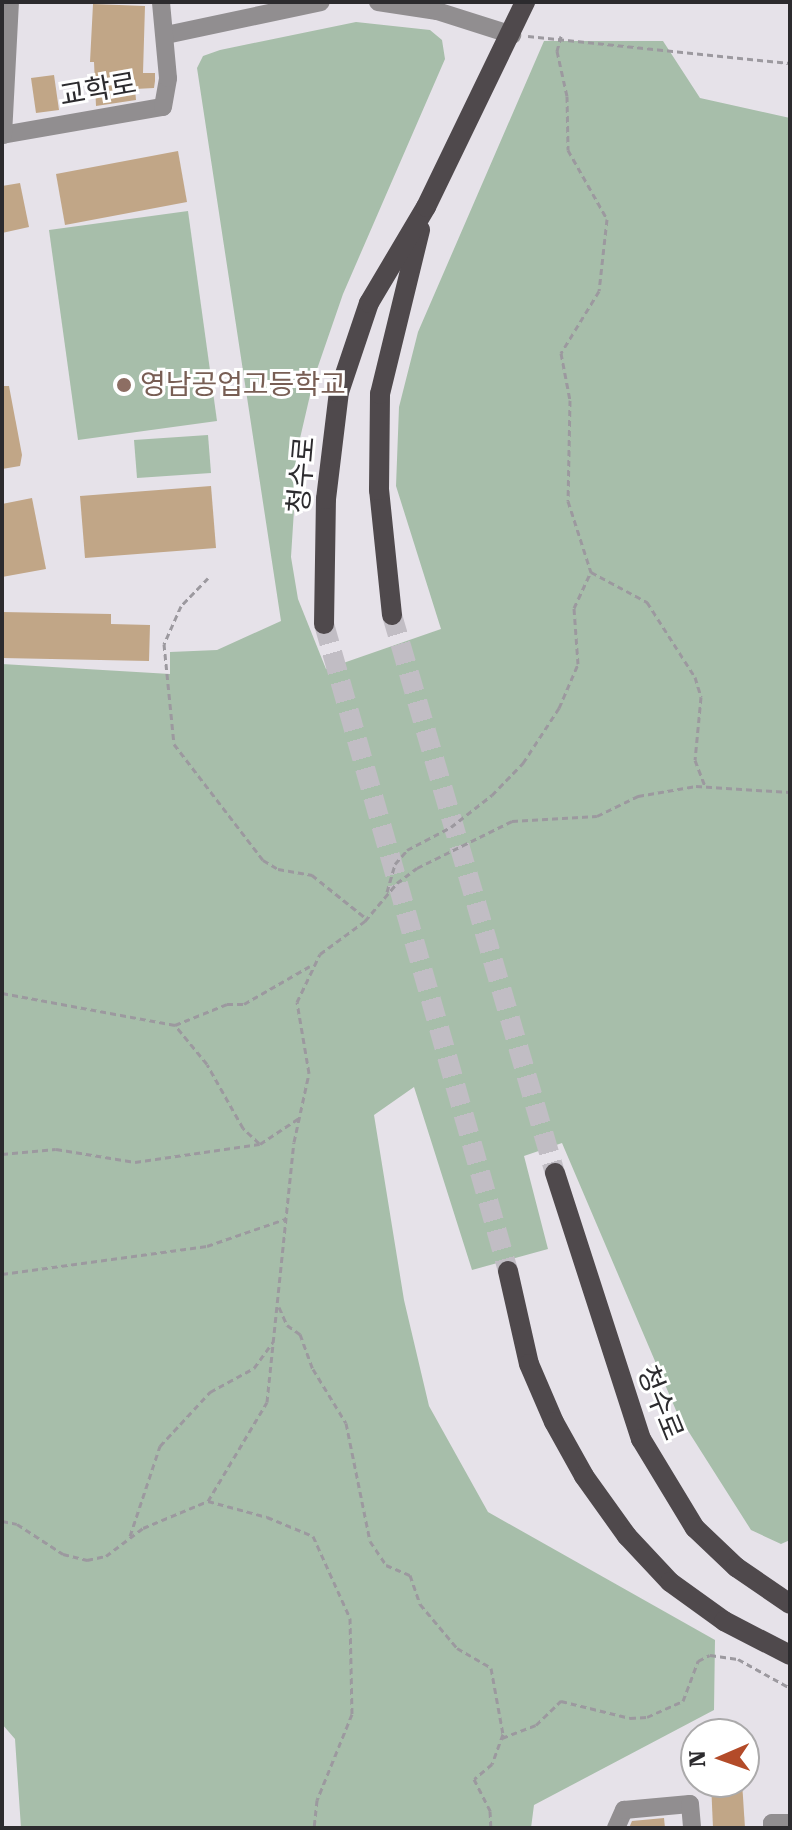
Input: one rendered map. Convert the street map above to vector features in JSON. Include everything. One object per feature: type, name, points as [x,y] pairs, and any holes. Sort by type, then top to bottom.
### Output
[{"type":"main road","name":"청수로","points":[[324,624],[326,499],[339,392],[369,303],[426,207],[512,35],[525,2]]},
{"type":"main road","name":"청수로","points":[[392,615],[379,490],[380,394],[426,207]]},
{"type":"main road","name":"청수로","points":[[555,1173],[641,1439],[695,1528],[736,1567],[790,1604]]},
{"type":"main road","points":[[508,1271],[529,1364],[541,1393],[584,1476],[627,1536],[670,1582],[702,1606],[790,1655]]},
{"type":"street","name":"교학로","points":[[10,2],[2,135],[163,107],[166,35]]},
{"type":"street","points":[[161,2],[166,35]]},
{"type":"street","points":[[166,35],[187,18],[269,2]]},
{"type":"street","points":[[166,35],[321,2]]},
{"type":"street","points":[[378,2],[437,11],[512,35]]},
{"type":"street","points":[[616,1828],[624,1810],[690,1804],[692,1828]]},
{"type":"street","points":[[772,1828],[772,1823],[790,1823]]},
{"type":"path","points":[[512,35],[561,36],[790,63]]},
{"type":"path","points":[[386,896],[395,864],[407,850],[451,827],[492,795],[523,763],[559,708],[578,664],[574,608],[591,572],[568,501],[570,400],[561,353],[599,291],[607,219],[568,150],[567,96],[557,51],[561,36]]},
{"type":"path","points":[[591,572],[647,602],[695,677],[701,697],[695,760],[705,786]]},
{"type":"path","points":[[208,578],[181,606],[164,644],[174,744],[263,860],[278,869],[312,875],[367,919]]},
{"type":"path","points":[[2,993],[175,1025],[227,1004],[244,1004],[310,966],[367,919],[386,896],[417,868],[512,821],[597,816],[638,796],[705,786],[790,792]]},
{"type":"path","points":[[2,1521],[17,1524],[63,1554],[87,1560],[106,1556],[129,1539],[208,1501],[267,1402],[285,1219],[299,1118],[309,1073],[297,1002],[310,966]]},
{"type":"path","points":[[175,1025],[207,1064],[243,1128],[260,1144]]},
{"type":"path","points":[[2,1154],[56,1149],[135,1162],[260,1144],[299,1118]]},
{"type":"path","points":[[2,1274],[207,1246],[285,1219]]},
{"type":"path","points":[[278,1306],[287,1325],[300,1334],[313,1369],[346,1423],[370,1541],[386,1565],[410,1575],[420,1604],[457,1648],[491,1668],[502,1738],[492,1764],[474,1779],[490,1811],[491,1828]]},
{"type":"path","points":[[129,1539],[160,1446],[210,1392],[254,1368],[273,1342]]},
{"type":"path","points":[[208,1501],[267,1517],[313,1536],[350,1618],[352,1714],[317,1800],[314,1828]]},
{"type":"path","points":[[502,1738],[536,1725],[561,1701],[630,1718],[647,1717],[683,1701],[698,1661],[710,1655],[738,1659],[790,1688]]},
{"type":"green space","points":[[356,22],[430,30],[442,40],[445,59],[343,294],[314,378],[298,447],[291,557],[298,599],[326,669],[441,629],[396,486],[399,407],[418,332],[544,41],[663,41],[700,98],[790,118],[790,1540],[781,1544],[751,1530],[678,1415],[562,1143],[524,1156],[548,1249],[472,1270],[414,1087],[374,1115],[404,1300],[429,1406],[488,1512],[715,1640],[714,1710],[699,1718],[680,1718],[680,1728],[534,1805],[531,1828],[21,1828],[15,1739],[2,1724],[2,664],[170,674],[170,652],[217,650],[281,621],[197,68],[203,56]]},
{"type":"green space","points":[[188,211],[217,421],[78,440],[49,230]]},
{"type":"green space","points":[[208,435],[211,473],[137,478],[134,440]]},
{"type":"building","points":[[93,4],[145,6],[143,73],[155,73],[155,81],[154,88],[135,89],[136,100],[96,106],[94,62],[90,62]]},
{"type":"building","points":[[54,75],[59,110],[36,113],[31,78]]},
{"type":"building","points":[[178,151],[187,202],[65,225],[56,174]]},
{"type":"building","points":[[20,183],[29,227],[2,233],[2,186]]},
{"type":"building","points":[[2,386],[9,386],[22,455],[20,466],[2,469]]},
{"type":"building","points":[[211,486],[216,548],[85,558],[80,496]]},
{"type":"building","points":[[32,498],[46,569],[2,577],[2,504]]},
{"type":"building","points":[[2,612],[111,614],[111,624],[150,625],[149,661],[2,658]]},
{"type":"building","points":[[712,1798],[743,1798],[745,1828],[713,1828]]},
{"type":"building","points":[[664,1818],[665,1828],[629,1828],[632,1821]]},
{"type":"tunnel","points":[[392,615],[555,1173]]},
{"type":"tunnel","points":[[324,624],[508,1271]]},
{"type":"place","name":"영남공업고등학교","points":[[124,385]]}]
